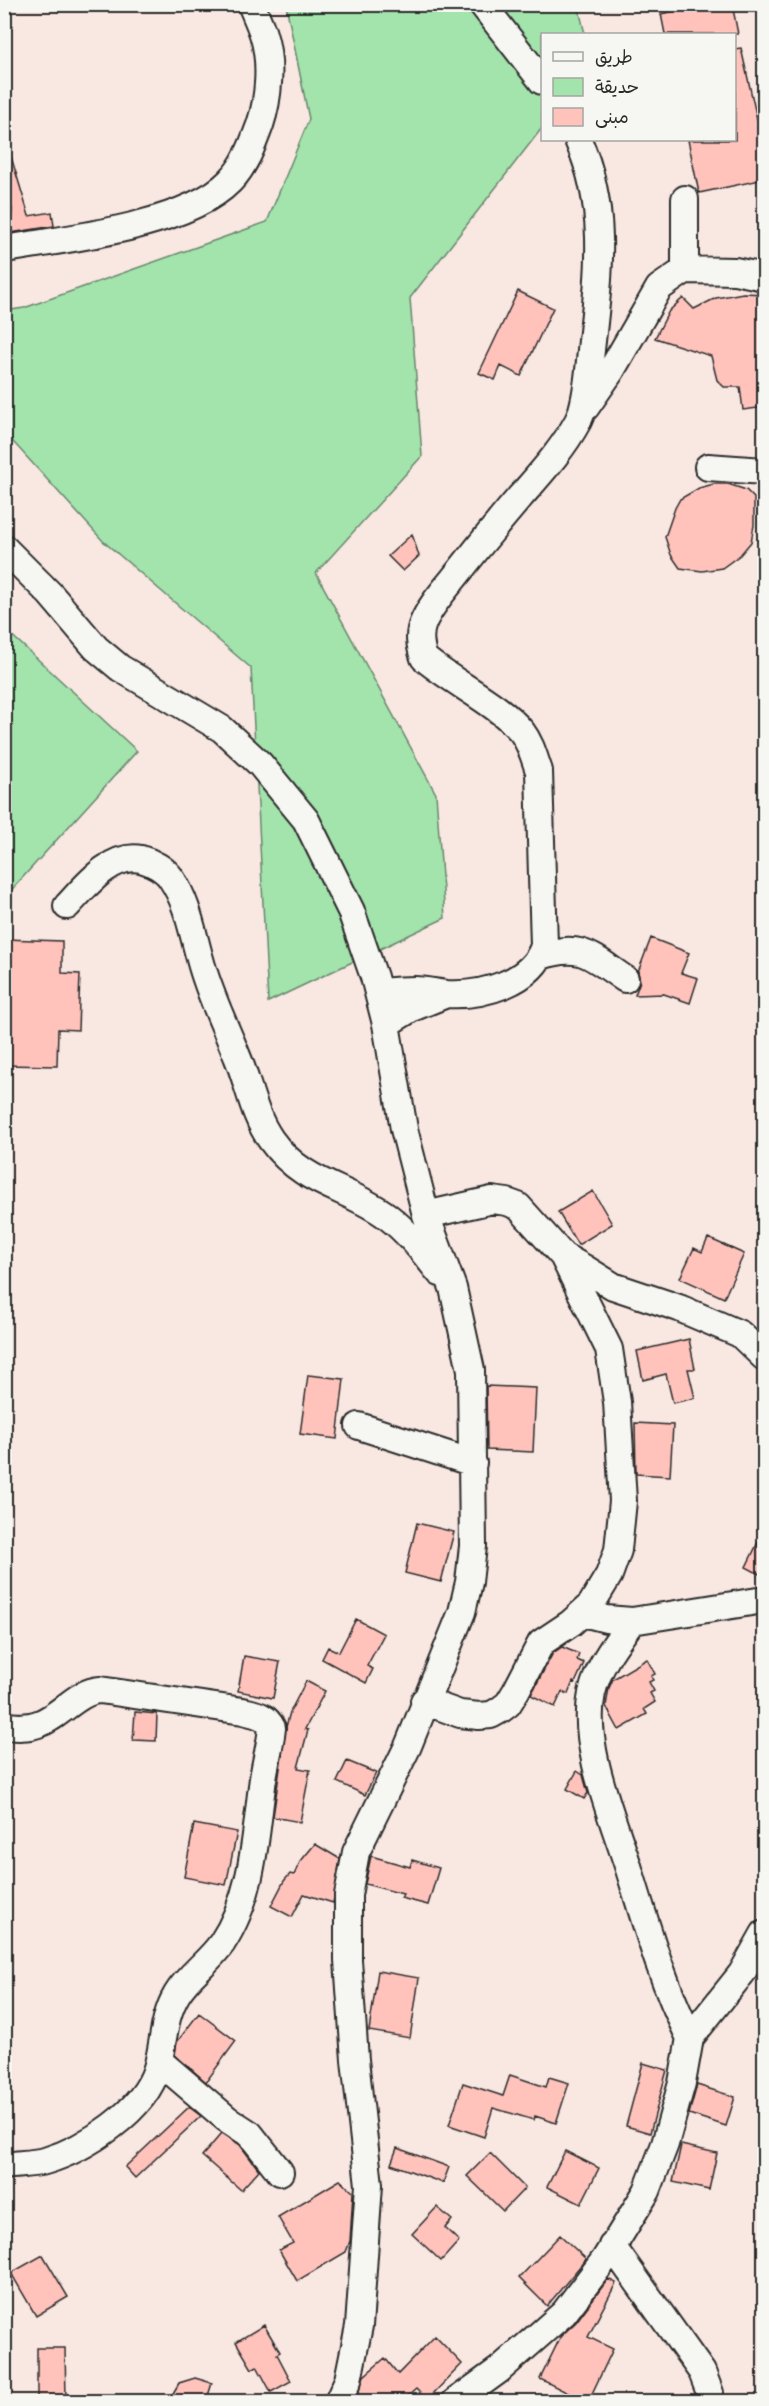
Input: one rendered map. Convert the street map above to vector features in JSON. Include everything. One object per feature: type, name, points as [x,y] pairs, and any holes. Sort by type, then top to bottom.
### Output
[{"type":"street","points":[[4,249],[96,234],[170,215],[209,199],[231,181],[250,152],[264,111],[268,75],[264,35],[251,4]]},
{"type":"street","points":[[482,4],[541,78]]},
{"type":"street","points":[[578,141],[598,205],[600,241],[599,278],[589,369],[579,418]]},
{"type":"street","points":[[685,199],[685,270]]},
{"type":"street","points":[[541,956],[545,937],[540,796],[538,771],[532,749],[521,731],[499,712],[424,658],[419,639],[422,624],[430,609],[484,540],[554,458],[611,371],[659,288],[685,270],[735,271],[765,277]]},
{"type":"street","points":[[708,467],[765,471]]},
{"type":"street","points":[[4,548],[50,594],[96,648],[120,668],[222,729],[280,787],[306,820],[351,911],[378,992],[386,1024],[404,1129],[426,1215],[453,1288],[471,1370],[473,1546],[469,1582],[462,1612],[424,1701],[408,1746],[357,1852],[348,1895],[348,1960],[355,2060],[369,2185],[359,2326],[348,2380],[338,2402]]},
{"type":"street","points":[[4,559],[21,576],[78,648],[99,663],[120,668]]},
{"type":"street","points":[[67,906],[96,876],[113,864],[125,860],[140,859],[159,866],[170,876],[192,923],[218,1016],[237,1056],[257,1115],[271,1140],[294,1165],[322,1184],[359,1200],[387,1216],[415,1243],[453,1288]]},
{"type":"street","points":[[378,992],[416,990],[447,994],[489,989],[513,982],[541,956],[560,950],[573,949],[589,954],[625,979]]},
{"type":"street","points":[[386,1024],[412,1008],[447,994]]},
{"type":"street","points":[[426,1215],[492,1200],[518,1206],[563,1256],[613,1286],[679,1308],[740,1334],[765,1357]]},
{"type":"street","points":[[424,1701],[460,1714],[491,1715],[508,1704],[541,1643],[591,1605],[609,1575],[618,1550],[623,1501],[617,1402],[609,1349],[563,1256]]},
{"type":"street","points":[[740,1334],[765,1328]]},
{"type":"street","points":[[359,1426],[473,1463]]},
{"type":"street","points":[[583,1613],[606,1619],[632,1621],[765,1600]]},
{"type":"street","points":[[455,2402],[499,2370],[564,2313],[612,2246],[646,2191],[665,2144],[682,2083],[690,2038],[660,1970],[603,1786],[591,1736],[590,1714],[596,1679],[607,1657],[632,1621]]},
{"type":"street","points":[[4,1726],[21,1727],[39,1724],[84,1695],[100,1689],[243,1711],[262,1716],[270,1725],[271,1737],[262,1783],[257,1840],[240,1907],[222,1942],[176,1995],[166,2019],[159,2061],[150,2083],[142,2095],[104,2133],[43,2162],[4,2166]]},
{"type":"street","points":[[690,2038],[753,1976],[765,1935]]},
{"type":"street","points":[[159,2061],[227,2119],[250,2134],[280,2172]]},
{"type":"street","points":[[612,2246],[702,2372],[710,2393],[708,2402]]},
{"type":"green space","points":[[286,5],[578,5],[585,33],[541,33],[541,129],[410,298],[422,456],[316,573],[436,794],[445,918],[268,1002],[251,668],[103,541],[5,433],[5,311],[24,308],[267,222],[309,119]]},
{"type":"green space","points":[[5,629],[137,751],[4,897]]},
{"type":"building","points":[[706,4],[732,4],[738,34],[665,33],[661,14]]},
{"type":"building","points":[[741,48],[757,119],[765,118],[765,179],[699,193],[688,141],[736,141],[736,49]]},
{"type":"building","points":[[4,150],[9,150],[29,216],[52,212],[54,226],[10,233],[12,209],[4,211]]},
{"type":"building","points":[[518,291],[553,308],[521,376],[501,366],[495,380],[479,373]]},
{"type":"building","points":[[743,293],[765,294],[765,407],[743,410],[740,387],[724,387],[717,380],[711,356],[655,338],[669,311],[683,298],[694,309],[716,298]]},
{"type":"building","points":[[714,484],[728,484],[746,490],[754,498],[754,525],[751,542],[740,555],[722,568],[702,571],[680,568],[671,555],[665,537],[675,508],[680,499],[699,488]]},
{"type":"building","points":[[412,534],[419,556],[403,571],[388,556]]},
{"type":"building","points":[[651,938],[689,953],[681,973],[698,978],[690,1003],[664,994],[635,995],[640,981],[638,972]]},
{"type":"building","points":[[4,939],[62,941],[62,973],[80,974],[78,1030],[58,1029],[57,1066],[4,1065]]},
{"type":"building","points":[[593,1191],[612,1224],[578,1245],[558,1212]]},
{"type":"building","points":[[708,1238],[744,1254],[724,1298],[680,1278],[694,1248],[702,1252]]},
{"type":"building","points":[[689,1339],[695,1369],[688,1369],[695,1398],[673,1403],[666,1374],[643,1380],[637,1351]]},
{"type":"building","points":[[308,1375],[344,1379],[337,1439],[300,1434]]},
{"type":"building","points":[[486,1386],[536,1388],[533,1452],[487,1450]]},
{"type":"building","points":[[635,1423],[673,1425],[670,1476],[636,1474]]},
{"type":"building","points":[[417,1523],[454,1532],[441,1582],[405,1573]]},
{"type":"building","points":[[765,1528],[765,1577],[746,1567]]},
{"type":"building","points":[[356,1619],[384,1634],[367,1666],[373,1669],[366,1683],[322,1659],[328,1647],[339,1652]]},
{"type":"building","points":[[562,1647],[579,1654],[577,1660],[584,1663],[568,1694],[562,1692],[555,1707],[531,1695],[553,1653]]},
{"type":"building","points":[[244,1656],[280,1662],[273,1698],[238,1691]]},
{"type":"building","points":[[647,1659],[655,1674],[651,1676],[653,1680],[649,1682],[654,1691],[650,1693],[655,1702],[644,1709],[647,1714],[619,1730],[606,1706],[609,1688],[613,1679]]},
{"type":"building","points":[[306,1681],[325,1691],[305,1729],[308,1730],[298,1768],[310,1770],[300,1822],[273,1817],[286,1727],[290,1712]]},
{"type":"building","points":[[135,1712],[157,1714],[156,1741],[133,1740]]},
{"type":"building","points":[[347,1761],[376,1773],[365,1795],[337,1782]]},
{"type":"building","points":[[577,1771],[583,1775],[588,1793],[584,1799],[567,1789]]},
{"type":"building","points":[[194,1824],[237,1832],[226,1885],[184,1877]]},
{"type":"building","points":[[315,1844],[340,1859],[333,1903],[304,1894],[292,1917],[271,1906],[284,1881],[290,1874],[294,1875],[300,1862]]},
{"type":"building","points":[[371,1856],[410,1867],[412,1860],[439,1868],[428,1905],[401,1898],[403,1894],[365,1884]]},
{"type":"building","points":[[378,1971],[419,1978],[410,2038],[369,2031]]},
{"type":"building","points":[[199,2013],[236,2041],[206,2082],[175,2055],[177,2042]]},
{"type":"building","points":[[643,2063],[667,2070],[650,2133],[626,2126]]},
{"type":"building","points":[[510,2075],[546,2087],[549,2077],[569,2083],[556,2123],[535,2116],[534,2120],[493,2108],[484,2137],[449,2125],[463,2083],[503,2096]]},
{"type":"building","points":[[697,2085],[735,2097],[726,2126],[689,2114]]},
{"type":"building","points":[[189,2107],[201,2116],[135,2178],[125,2167]]},
{"type":"building","points":[[222,2133],[240,2145],[259,2170],[241,2190],[202,2156]]},
{"type":"building","points":[[681,2145],[717,2153],[709,2190],[673,2182]]},
{"type":"building","points":[[397,2148],[449,2167],[443,2183],[391,2164]]},
{"type":"building","points":[[565,2151],[599,2168],[581,2204],[547,2187]]},
{"type":"building","points":[[490,2153],[525,2188],[503,2211],[467,2176]]},
{"type":"building","points":[[340,2180],[353,2192],[350,2241],[346,2252],[297,2281],[279,2250],[293,2243],[278,2217]]},
{"type":"building","points":[[437,2207],[452,2220],[445,2228],[459,2241],[441,2261],[412,2234]]},
{"type":"building","points":[[560,2235],[586,2259],[547,2306],[519,2278]]},
{"type":"building","points":[[43,2255],[68,2297],[36,2316],[11,2273]]},
{"type":"building","points":[[608,2279],[616,2283],[588,2337],[613,2349],[586,2402],[540,2379],[561,2336],[576,2322]]},
{"type":"building","points":[[264,2325],[280,2352],[277,2354],[291,2381],[271,2392],[257,2366],[252,2369],[236,2342]]},
{"type":"building","points":[[435,2336],[462,2364],[427,2400],[416,2389],[401,2402],[358,2402],[356,2399],[364,2376],[385,2358],[398,2374]]},
{"type":"building","points":[[37,2348],[65,2348],[66,2400],[37,2400]]},
{"type":"building","points":[[195,2378],[212,2383],[207,2399],[190,2398],[189,2402],[168,2402],[179,2383]]}]
